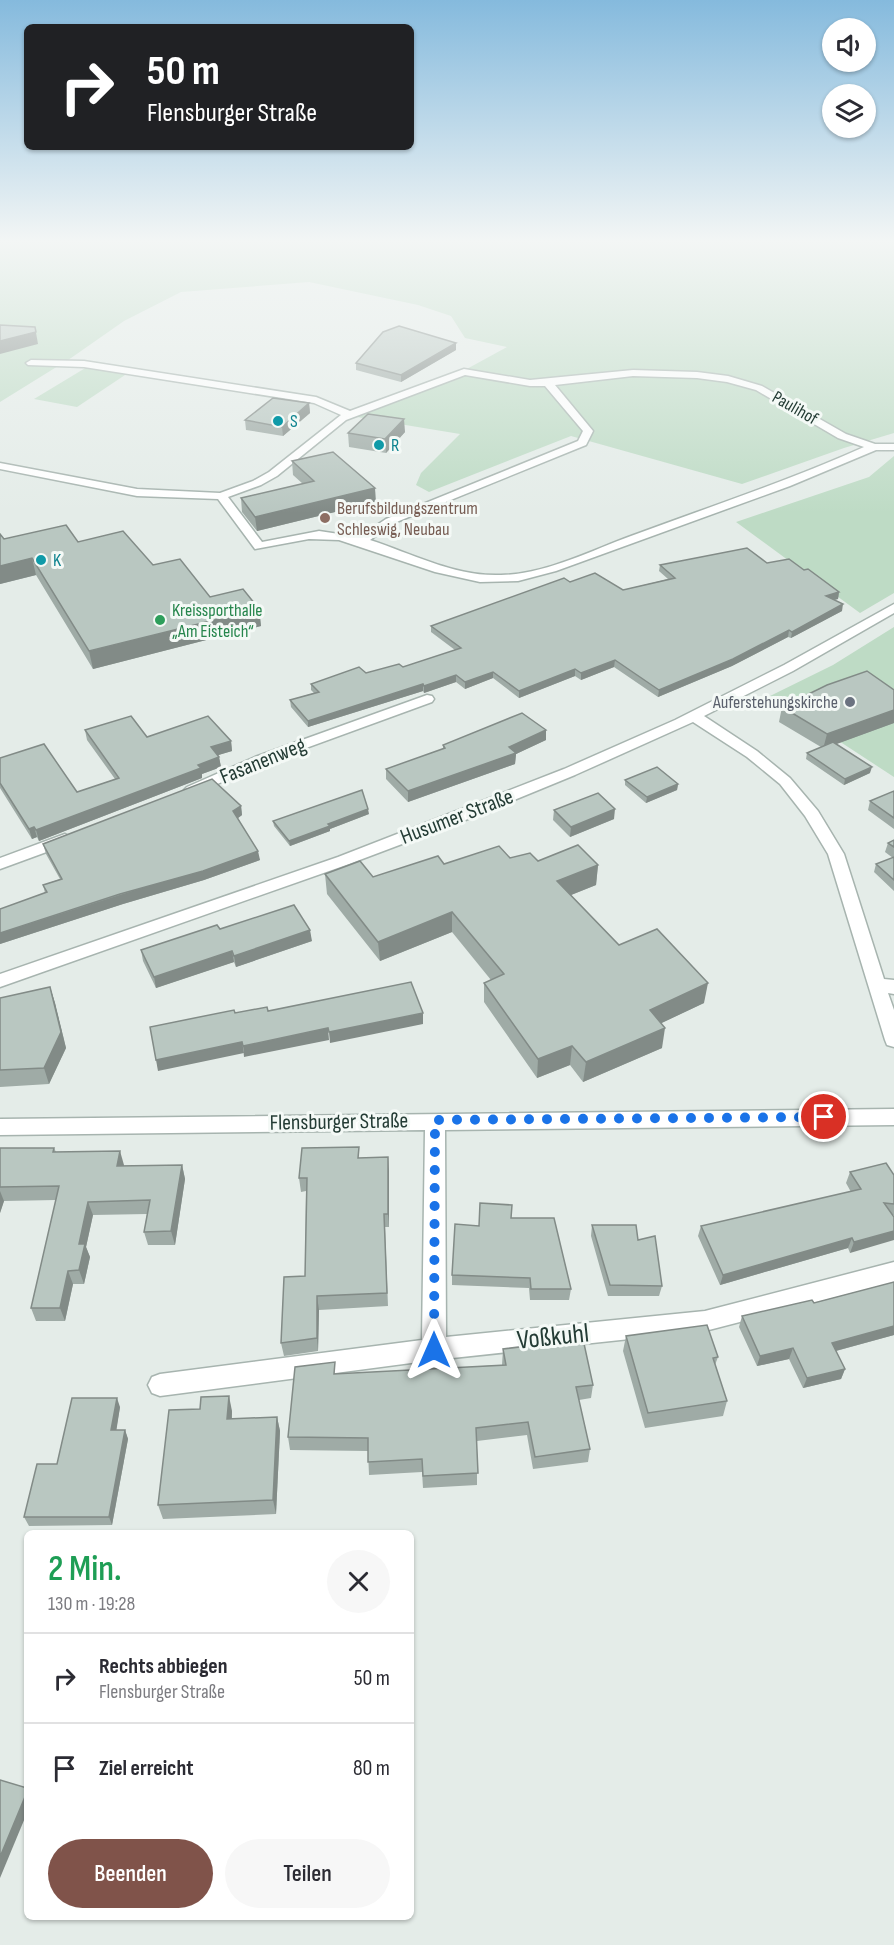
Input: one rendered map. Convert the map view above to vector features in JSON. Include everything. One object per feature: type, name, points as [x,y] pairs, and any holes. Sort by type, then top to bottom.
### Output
[{"type":"street","points":[[0,466],[152,494],[189,498],[220,496],[257,483],[273,474],[346,417],[316,400],[84,364],[31,363]]},
{"type":"street","name":"Paulihof","points":[[346,417],[464,372],[507,381],[548,383],[633,374],[697,375],[728,379],[759,388],[842,436],[874,447]]},
{"type":"street","points":[[359,543],[390,521],[582,443],[588,431],[548,383]]},
{"type":"street","points":[[220,496],[259,546],[312,534],[340,536],[469,577],[502,579],[541,571],[571,561],[825,470],[874,447],[894,447]]},
{"type":"street","name":"Husumer Straße","points":[[0,981],[441,825],[583,769],[695,717],[814,654],[894,608]]},
{"type":"street","name":"Fasanenweg","points":[[179,795],[260,760],[427,699]]},
{"type":"street","points":[[695,717],[752,754],[785,781],[812,814],[836,854],[894,1040]]},
{"type":"street","points":[[0,864],[85,832]]},
{"type":"street","points":[[875,985],[894,987]]},
{"type":"street","name":"Flensburger Straße","points":[[0,1127],[435,1120],[894,1117]]},
{"type":"street","points":[[434,1350],[435,1120]]},
{"type":"street","name":"Voßkuhl","points":[[160,1385],[434,1350],[705,1321],[894,1272]]},
{"type":"green space","points":[[0,332],[109,332],[71,358],[0,402]]},
{"type":"green space","points":[[461,332],[894,332],[894,433],[742,484],[571,436],[429,492],[416,485],[421,473],[460,434],[357,417],[443,382],[507,347],[465,338]]},
{"type":"green space","points":[[87,367],[128,373],[77,407],[34,399]]},
{"type":"green space","points":[[894,456],[894,593],[860,613],[736,522],[869,477]]},
{"type":"green space","points":[[894,627],[894,777],[770,696],[833,665]]},
{"type":"building","points":[[0,332],[36,332],[36,332],[0,341]]},
{"type":"building","points":[[383,332],[418,332],[456,343],[401,375],[356,363]]},
{"type":"building","points":[[273,398],[309,403],[282,427],[245,420]]},
{"type":"building","points":[[368,414],[404,419],[385,439],[348,433]]},
{"type":"building","points":[[333,452],[375,488],[255,517],[241,498],[314,481],[292,461]]},
{"type":"building","points":[[66,525],[78,542],[123,531],[153,565],[180,559],[210,597],[243,589],[259,609],[89,651],[32,558],[0,566],[0,534],[4,539]]},
{"type":"building","points":[[747,548],[767,563],[789,559],[804,570],[808,569],[839,592],[826,596],[843,604],[792,632],[789,630],[733,659],[659,690],[615,660],[581,673],[575,669],[519,691],[493,672],[465,682],[456,675],[308,721],[290,700],[319,692],[311,684],[359,667],[366,673],[399,664],[403,667],[461,648],[431,626],[564,578],[570,582],[595,573],[623,590],[675,578],[660,565]]},
{"type":"building","points":[[867,671],[894,690],[894,710],[827,734],[782,707],[827,685]]},
{"type":"building","points":[[522,713],[546,730],[509,747],[516,753],[408,791],[386,769],[445,748],[443,745]]},
{"type":"building","points":[[131,716],[147,737],[208,716],[231,741],[211,747],[219,757],[198,765],[201,768],[36,830],[34,827],[29,829],[0,783],[0,758],[44,744],[77,792],[119,778],[85,730]]},
{"type":"building","points":[[833,742],[872,767],[845,779],[807,753]]},
{"type":"building","points":[[657,767],[678,784],[647,797],[625,780]]},
{"type":"building","points":[[212,779],[241,806],[233,811],[258,851],[203,871],[120,894],[0,933],[0,909],[47,892],[43,885],[62,879],[43,844]]},
{"type":"building","points":[[362,790],[368,809],[289,841],[273,821]]},
{"type":"building","points":[[894,791],[894,818],[870,801]]},
{"type":"building","points":[[598,793],[615,809],[571,827],[554,810]]},
{"type":"building","points":[[578,845],[598,865],[557,881],[619,945],[657,929],[708,983],[650,1010],[665,1028],[586,1062],[572,1046],[538,1059],[484,983],[504,974],[452,912],[378,942],[325,874],[360,861],[373,877],[438,856],[444,864],[499,846],[510,858],[530,853],[538,861]]},
{"type":"building","points":[[894,857],[894,880],[876,864]]},
{"type":"building","points":[[294,905],[310,930],[234,956],[232,951],[154,977],[141,950],[217,925],[220,929]]},
{"type":"building","points":[[411,982],[423,1013],[329,1032],[328,1028],[243,1046],[242,1042],[156,1060],[150,1027],[234,1010],[235,1013],[267,1007],[268,1011]]},
{"type":"building","points":[[50,987],[61,1032],[44,1068],[0,1070],[0,998]]},
{"type":"building","points":[[359,1147],[358,1158],[388,1157],[388,1214],[384,1214],[387,1293],[317,1296],[317,1338],[281,1343],[284,1277],[305,1276],[307,1178],[299,1178],[302,1148]]},
{"type":"building","points":[[0,1148],[54,1148],[53,1152],[120,1151],[117,1166],[182,1165],[171,1231],[144,1232],[150,1200],[88,1202],[79,1244],[85,1244],[79,1270],[68,1271],[60,1308],[31,1308],[59,1186],[0,1187]]},
{"type":"building","points":[[886,1163],[894,1175],[894,1204],[884,1203],[894,1217],[894,1231],[854,1242],[852,1238],[723,1275],[701,1226],[861,1189],[850,1172]]},
{"type":"building","points":[[480,1203],[512,1205],[511,1218],[554,1218],[571,1289],[531,1289],[530,1278],[452,1275],[455,1224],[479,1226]]},
{"type":"building","points":[[592,1225],[636,1225],[638,1240],[655,1236],[662,1286],[610,1285]]},
{"type":"building","points":[[894,1282],[894,1326],[832,1343],[845,1369],[807,1378],[793,1348],[760,1356],[742,1316],[812,1300],[814,1303]]},
{"type":"building","points":[[707,1325],[718,1357],[713,1358],[727,1401],[648,1413],[626,1336]]},
{"type":"building","points":[[583,1339],[593,1385],[576,1387],[590,1449],[535,1457],[528,1422],[476,1428],[478,1473],[423,1476],[422,1459],[368,1462],[368,1438],[288,1437],[295,1367],[335,1362],[334,1374],[506,1365],[503,1349]]},
{"type":"building","points":[[229,1396],[227,1419],[277,1417],[273,1500],[158,1505],[169,1410],[200,1409],[201,1397]]},
{"type":"building","points":[[72,1398],[117,1398],[111,1430],[125,1430],[109,1517],[24,1517],[37,1464],[57,1464]]},
{"type":"building","points":[[0,1780],[24,1787],[24,1799],[0,1857]]},
{"type":"place","name":"S","points":[[278,421]]},
{"type":"place","name":"R","points":[[379,445]]},
{"type":"place","name":"Berufsbildungszentrum Schleswig, Neubau","points":[[325,518]]},
{"type":"place","name":"K","points":[[41,560]]},
{"type":"place","name":"Kreissporthalle „Am Eisteich“","points":[[160,620]]},
{"type":"place","name":"Auferstehungskirche","points":[[850,702]]},
{"type":"route","points":[[434,1350],[435,1120],[824,1117]]}]
